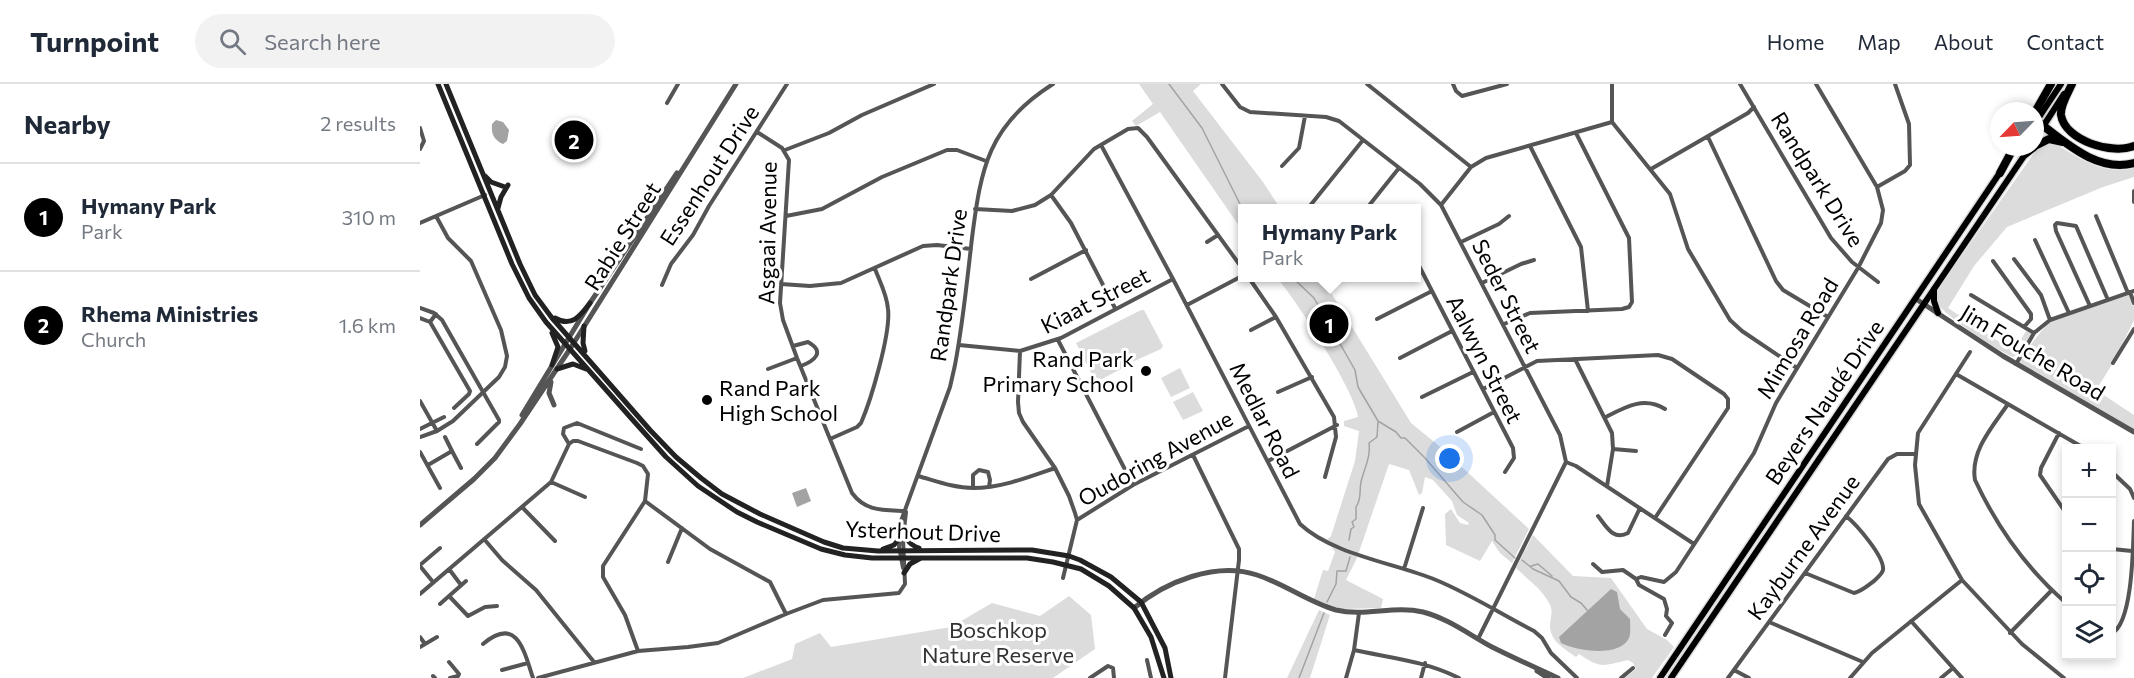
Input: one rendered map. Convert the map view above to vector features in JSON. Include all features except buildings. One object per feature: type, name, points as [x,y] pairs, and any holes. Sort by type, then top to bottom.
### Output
[{"type":"highway","points":[[2044,103],[2051,84]]},
{"type":"highway","points":[[2072,84],[2061,112],[2067,128],[2097,146],[2121,149],[2134,146]]},
{"type":"highway","points":[[2044,125],[2098,162],[2124,165],[2134,163]]},
{"type":"highway","points":[[2044,140],[2053,139],[2075,148]]},
{"type":"highway","points":[[2000,173],[2010,156]]},
{"type":"main road","points":[[438,84],[518,279],[558,344],[555,367],[573,364],[590,371]]},
{"type":"main road","points":[[447,84],[526,277],[542,304],[556,318],[566,322],[578,318],[590,303]]},
{"type":"main road","points":[[2044,111],[2061,84]]},
{"type":"main road","points":[[2044,114],[2072,84]]},
{"type":"main road","name":"Beyers Naudé Drive","points":[[1671,678],[1923,303],[2026,156]]},
{"type":"main road","points":[[482,172],[490,181],[507,186],[498,209]]},
{"type":"main road","name":"Beyers Naudé Drive","points":[[1659,678],[2000,173]]},
{"type":"main road","points":[[1934,288],[1938,313]]},
{"type":"main road","name":"Ysterhout Drive","points":[[542,304],[676,457],[722,494],[760,514],[843,548],[926,557],[1027,558],[1066,564],[1081,569],[1109,586],[1134,608],[1151,637],[1164,678]]},
{"type":"main road","name":"Ysterhout Drive","points":[[546,322],[666,457],[718,501],[757,522],[821,549],[845,555],[889,557],[924,550],[1032,550],[1069,556],[1096,567],[1141,602],[1165,648],[1171,678]]},
{"type":"main road","points":[[584,326],[583,343],[589,358]]},
{"type":"main road","points":[[905,526],[909,543],[924,550]]},
{"type":"main road","points":[[878,550],[894,545],[899,539]]},
{"type":"main road","points":[[889,557],[898,561],[904,571],[910,564],[926,557]]},
{"type":"street","points":[[667,103],[678,84]]},
{"type":"street","name":"Rabie Street","points":[[572,340],[584,326],[736,84]]},
{"type":"street","name":"Essenhout Drive","points":[[662,285],[671,264],[693,235],[787,84]]},
{"type":"street","points":[[785,150],[830,133],[862,115],[934,84]]},
{"type":"street","name":"Randpark Drive","points":[[902,554],[908,503],[950,387],[959,345],[975,209],[986,161],[999,135],[1017,112],[1053,84]]},
{"type":"street","name":"Seder Street","points":[[1222,84],[1240,106],[1250,112],[1335,119],[1399,168],[1441,205],[1560,435],[1566,462]]},
{"type":"street","points":[[1367,84],[1472,167]]},
{"type":"street","points":[[1453,84],[1459,95],[1507,84]]},
{"type":"street","points":[[1612,84],[1612,122],[1671,195],[1688,249],[1730,320],[1742,331],[1797,368]]},
{"type":"street","name":"Randpark Drive","points":[[1740,84],[1831,238],[1858,268],[1878,282]]},
{"type":"street","name":"Mimosa Road","points":[[1636,579],[1646,578],[1660,582],[1668,580],[1676,572],[1754,453],[1776,403],[1858,268],[1881,223],[1882,203],[1877,187],[1816,84]]},
{"type":"street","points":[[1877,187],[1905,171],[1910,165],[1909,124],[1895,84]]},
{"type":"street","points":[[1652,169],[1748,114],[1754,107]]},
{"type":"street","points":[[1282,166],[1299,148],[1305,116]]},
{"type":"street","points":[[1441,205],[1472,167],[1486,158],[1612,122]]},
{"type":"street","points":[[420,128],[424,141],[420,149]]},
{"type":"street","points":[[975,209],[1015,211],[1035,205],[1051,195],[1082,161],[1101,145],[1132,128],[1138,128],[1144,132],[1238,262]]},
{"type":"street","name":"Asgaai Avenue","points":[[757,132],[785,150],[789,165],[780,284],[781,311],[797,358],[849,487],[856,499],[869,508],[906,511]]},
{"type":"street","points":[[1504,324],[1526,314],[1622,309],[1633,299],[1630,246],[1625,228],[1576,133]]},
{"type":"street","points":[[1708,137],[1776,281],[1783,290],[1828,317]]},
{"type":"street","points":[[1311,204],[1363,140]]},
{"type":"street","name":"Medlar Road","points":[[1101,145],[1302,526],[1354,554],[1442,583],[1539,634],[1549,651],[1576,678]]},
{"type":"street","points":[[1530,146],[1581,248],[1588,311]]},
{"type":"street","name":"Rabie Street","points":[[572,340],[590,303],[696,147]]},
{"type":"street","points":[[786,216],[822,208],[882,177],[949,150],[957,150],[986,161]]},
{"type":"street","points":[[1373,204],[1399,168]]},
{"type":"street","points":[[2134,191],[2134,202]]},
{"type":"street","points":[[420,223],[490,192]]},
{"type":"street","points":[[1051,195],[1071,223],[1115,308]]},
{"type":"street","points":[[420,437],[453,422],[499,377],[505,367],[507,349],[471,261],[447,238],[436,216]]},
{"type":"street","points":[[1461,242],[1499,224],[1509,216]]},
{"type":"street","points":[[2096,216],[2134,303]]},
{"type":"street","points":[[2090,306],[2056,231],[2057,223],[2076,226],[2108,300]]},
{"type":"street","points":[[1207,242],[1218,235]]},
{"type":"street","points":[[2035,240],[2069,313]]},
{"type":"street","points":[[780,284],[830,286],[850,280],[923,246],[937,245],[970,249]]},
{"type":"street","points":[[1031,279],[1086,250]]},
{"type":"street","points":[[2014,259],[2041,295],[2050,320]]},
{"type":"street","points":[[1482,283],[1534,260]]},
{"type":"street","points":[[1993,261],[2031,314],[2030,321],[2024,327]]},
{"type":"street","points":[[830,439],[861,423],[879,365],[886,335],[888,311],[885,294],[875,269]]},
{"type":"street","name":"Aalwyn Street","points":[[1421,270],[1514,452],[1514,458],[1505,472]]},
{"type":"street","points":[[770,274],[781,276]]},
{"type":"street","points":[[1187,305],[1238,278]]},
{"type":"street","name":"Kiaat Street","points":[[959,345],[1020,351],[1058,340],[1173,279]]},
{"type":"street","points":[[1252,282],[1312,376],[1334,417],[1335,445],[1325,477]]},
{"type":"street","points":[[1377,319],[1432,291]]},
{"type":"street","points":[[2016,364],[2034,333],[2050,320],[2131,292]]},
{"type":"street","points":[[1971,295],[2034,333]]},
{"type":"street","name":"Jim Fouche Road","points":[[1916,299],[2016,364],[2134,432]]},
{"type":"street","points":[[420,308],[436,314],[441,320],[499,421],[477,444]]},
{"type":"street","points":[[430,322],[436,314]]},
{"type":"street","points":[[1251,330],[1276,317]]},
{"type":"street","points":[[420,318],[430,322],[470,390],[469,394],[454,408]]},
{"type":"street","points":[[2114,363],[2134,329]]},
{"type":"street","points":[[1400,358],[1452,331]]},
{"type":"street","points":[[513,433],[572,340]]},
{"type":"street","points":[[1058,340],[1133,485]]},
{"type":"street","points":[[793,346],[808,342],[816,349],[814,360],[801,366]]},
{"type":"street","points":[[1020,351],[1019,413],[1055,468],[1069,496],[1077,520],[1063,578]]},
{"type":"street","points":[[1970,352],[1920,428],[1916,454],[1916,488],[1919,504],[1962,580],[2010,633],[2057,676],[2064,678]]},
{"type":"street","points":[[1483,388],[1524,366],[1542,360],[1663,355],[1727,397],[1728,408],[1655,518]]},
{"type":"street","points":[[768,369],[797,358]]},
{"type":"street","points":[[1575,359],[1612,433],[1613,449],[1607,486]]},
{"type":"street","points":[[554,405],[549,393],[555,367]]},
{"type":"street","points":[[1422,397],[1473,372]]},
{"type":"street","points":[[1956,374],[2078,444]]},
{"type":"street","points":[[1278,392],[1312,376]]},
{"type":"street","points":[[420,527],[492,461],[552,377]]},
{"type":"street","points":[[420,401],[437,431]]},
{"type":"street","points":[[1606,417],[1637,404],[1654,403],[1665,409]]},
{"type":"street","points":[[2008,404],[1978,450],[1974,480],[2012,546],[2051,590],[2062,599]]},
{"type":"street","points":[[1457,432],[1494,412]]},
{"type":"street","points":[[420,429],[444,417]]},
{"type":"street","points":[[569,444],[564,428],[577,423],[641,449]]},
{"type":"street","points":[[1268,461],[1336,425]]},
{"type":"street","name":"Oudoring Avenue","points":[[1077,520],[1133,485],[1249,426]]},
{"type":"street","points":[[2059,433],[2041,468],[2040,475],[2062,506]]},
{"type":"street","points":[[445,437],[461,468]]},
{"type":"street","points":[[420,594],[551,482],[569,444],[578,441],[643,466],[648,474],[645,501],[605,560],[602,571],[625,615],[638,651]]},
{"type":"street","points":[[1613,449],[1636,451]]},
{"type":"street","points":[[428,465],[452,451]]},
{"type":"street","points":[[420,452],[440,488]]},
{"type":"street","name":"Kayburne Avenue","points":[[1728,678],[1888,459],[1897,454],[1916,454]]},
{"type":"street","points":[[1192,455],[1238,545],[1240,554],[1225,678]]},
{"type":"street","points":[[1478,639],[1566,462],[1576,466],[1694,544]]},
{"type":"street","points":[[918,476],[948,485],[973,488],[989,487],[1018,480],[1055,468]]},
{"type":"street","points":[[973,488],[973,475],[979,470],[988,472],[989,487]]},
{"type":"street","points":[[2116,476],[2130,489],[2134,498]]},
{"type":"street","points":[[551,482],[585,497]]},
{"type":"street","points":[[645,501],[720,555],[770,582],[786,614]]},
{"type":"street","points":[[892,510],[908,503]]},
{"type":"street","points":[[522,507],[555,541]]},
{"type":"street","points":[[1404,569],[1423,508]]},
{"type":"street","points":[[1598,516],[1614,535],[1619,537],[1628,533],[1640,508]]},
{"type":"street","points":[[892,510],[899,514],[901,521]]},
{"type":"street","name":"Randpark Drive","points":[[902,554],[899,539],[901,521],[906,511]]},
{"type":"street","points":[[1805,573],[1854,593],[1866,587],[1881,573],[1882,565],[1862,530],[1846,516]]},
{"type":"street","points":[[2116,630],[2126,609],[2134,521]]},
{"type":"street","points":[[668,562],[682,528]]},
{"type":"street","points":[[484,539],[502,560],[536,590],[594,662]]},
{"type":"street","points":[[433,582],[420,566],[440,548]]},
{"type":"street","points":[[2116,549],[2132,551]]},
{"type":"street","points":[[483,644],[494,636],[508,632],[520,644],[536,678],[638,651],[718,643],[823,600],[895,594],[904,587],[902,554]]},
{"type":"street","points":[[1593,564],[1602,572],[1623,570],[1636,579],[1639,585],[1664,599],[1667,609],[1666,616],[1672,623],[1665,635]]},
{"type":"street","points":[[449,569],[461,585]]},
{"type":"street","points":[[1134,608],[1164,588],[1195,576],[1237,570],[1264,578],[1324,606],[1347,612],[1399,610],[1424,612],[1548,678]]},
{"type":"street","points":[[1850,678],[1863,662],[1962,580]]},
{"type":"street","points":[[440,604],[466,581]]},
{"type":"street","points":[[2010,633],[2051,590]]},
{"type":"street","points":[[449,596],[468,616],[485,607],[497,606]]},
{"type":"street","points":[[1346,678],[1354,650],[1359,613]]},
{"type":"street","points":[[1911,621],[1962,678]]},
{"type":"street","points":[[1769,622],[1863,662]]},
{"type":"street","points":[[420,637],[422,646],[437,637]]},
{"type":"street","points":[[1354,650],[1382,657],[1425,663],[1459,678]]},
{"type":"street","points":[[1148,660],[1152,678]]},
{"type":"street","points":[[449,662],[459,674],[452,678]]},
{"type":"street","points":[[502,670],[528,663]]},
{"type":"street","points":[[1421,678],[1425,663]]},
{"type":"street","points":[[1090,678],[1108,666],[1113,668],[1114,678]]},
{"type":"street","points":[[1533,668],[1558,678]]},
{"type":"street","points":[[1621,678],[1633,668]]},
{"type":"street","points":[[1941,678],[1953,668]]},
{"type":"street","points":[[1734,670],[1749,678]]},
{"type":"green space","points":[[1139,84],[1201,84],[1193,91],[1277,204],[1238,204],[1238,224],[1160,112],[1136,126],[1132,121],[1153,104]]},
{"type":"green space","points":[[2054,143],[2082,160],[2102,168],[2123,170],[2134,168],[2134,177],[2103,187],[2007,227],[1974,266],[1948,308],[2010,349],[2017,346],[2026,331],[2031,334],[2019,354],[2013,357],[1986,342],[1953,318],[1938,304],[1937,295],[1939,288],[2032,156],[2044,156],[2044,145]]},
{"type":"green space","points":[[1280,282],[1324,282],[1411,423],[1529,529],[1512,563],[1500,553],[1492,541],[1480,561],[1446,545],[1445,514],[1451,509],[1460,523],[1468,525],[1469,523],[1457,515],[1452,501],[1433,480],[1425,477],[1422,493],[1419,495],[1409,470],[1389,464],[1357,558],[1346,580],[1383,599],[1381,608],[1341,609],[1314,599],[1323,570],[1328,571],[1335,552],[1327,540],[1331,536],[1355,461],[1359,431],[1344,426],[1344,421],[1358,417],[1355,405],[1336,368]]},
{"type":"green space","points":[[2130,291],[2134,320],[2113,363],[2096,390],[2134,415],[2134,432],[2016,363],[2052,318]]},
{"type":"green space","points":[[1144,310],[1163,346],[1096,382],[1076,343]]},
{"type":"green space","points":[[1180,368],[1190,388],[1171,397],[1161,378]]},
{"type":"green space","points":[[1193,392],[1203,411],[1183,420],[1173,402]]},
{"type":"green space","points":[[1533,535],[1573,576],[1611,578],[1647,629],[1667,640],[1674,647],[1652,678],[1624,678],[1636,669],[1628,660],[1607,665],[1597,664],[1579,654],[1576,657],[1555,640],[1550,626],[1552,611],[1549,603],[1516,568]]},
{"type":"green space","name":"Boschkop Nature Reserve","points":[[1069,596],[1091,615],[1095,649],[1053,678],[743,678],[792,659],[795,644],[820,633],[831,647],[951,627],[992,603],[1040,616]]},
{"type":"green space","points":[[1319,610],[1330,615],[1310,678],[1287,678]]},
{"type":"shaded area","points":[[496,120],[503,122],[509,130],[507,141],[503,144],[495,139],[493,134],[492,124]]},
{"type":"shaded area","points":[[806,488],[811,501],[797,507],[792,493]]},
{"type":"shaded area","points":[[1611,589],[1617,592],[1620,609],[1630,619],[1630,636],[1624,644],[1617,648],[1597,651],[1561,643],[1559,637]]},
{"type":"waterway","points":[[1169,84],[1202,128],[1240,204]]},
{"type":"waterway","points":[[1297,282],[1314,298],[1355,370],[1358,387],[1378,421],[1396,432],[1401,438],[1405,438],[1463,502],[1482,515],[1495,535],[1495,540],[1515,558]]},
{"type":"waterway","points":[[1349,540],[1351,529],[1354,527],[1352,522],[1356,519],[1356,507],[1368,458],[1369,443],[1377,437],[1378,422]]},
{"type":"waterway","points":[[1327,602],[1336,584],[1337,571],[1346,571],[1350,557]]},
{"type":"waterway","points":[[1522,560],[1533,569],[1559,581],[1571,597],[1588,611]]},
{"type":"waterway","points":[[1531,566],[1538,564],[1552,576]]},
{"type":"waterway","points":[[1299,678],[1324,613]]},
{"type":"place","name":"Rhema Ministries","points":[[574,140]]},
{"type":"place","name":"Hymany Park","points":[[1329,324]]},
{"type":"place","name":"Rand Park Primary School","points":[[1146,371]]},
{"type":"place","name":"Rand Park High School","points":[[707,400]]}]
